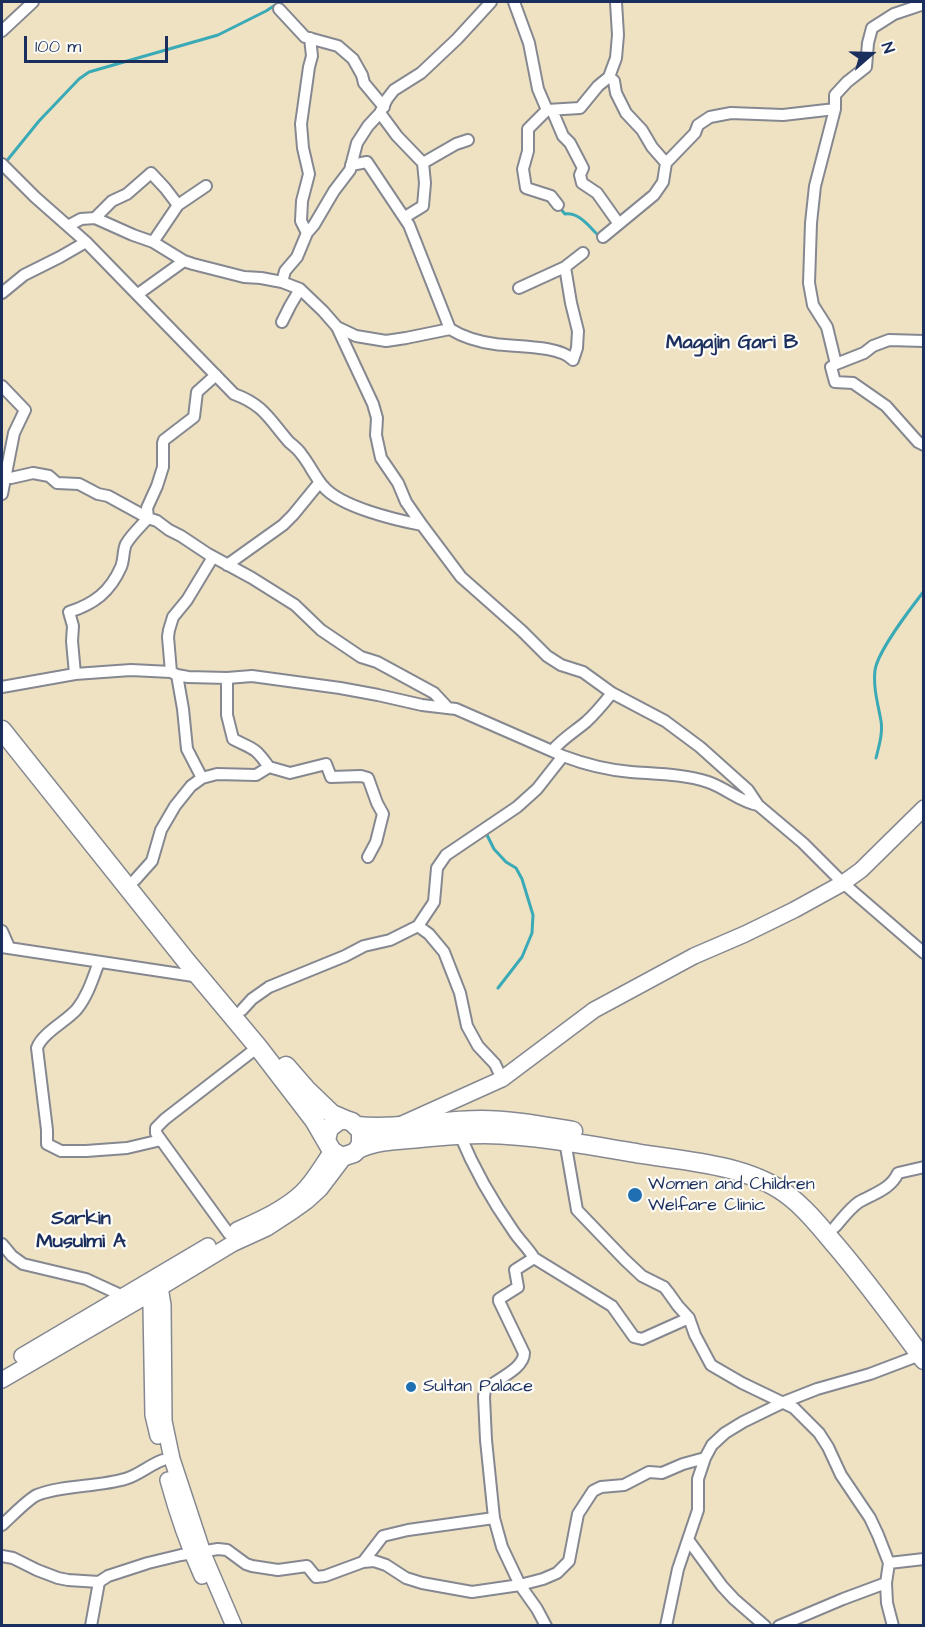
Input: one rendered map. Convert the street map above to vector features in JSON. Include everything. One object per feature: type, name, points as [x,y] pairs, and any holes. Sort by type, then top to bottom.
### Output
[{"type":"highway","points":[[2,716],[292,1074],[332,1114],[352,1123],[361,1131],[362,1137],[340,1149]]},
{"type":"highway","points":[[2,730],[258,1047],[314,1120],[340,1149]]},
{"type":"highway","points":[[340,1149],[326,1133],[334,1123],[387,1128],[480,1120],[506,1121],[607,1136],[720,1157],[760,1168],[809,1199],[835,1227],[922,1354]]},
{"type":"highway","points":[[340,1149],[398,1140],[494,1135],[565,1141],[699,1163],[733,1170],[762,1180],[783,1192],[806,1211],[848,1259],[922,1354]]},
{"type":"street","points":[[2,31],[33,2]]},
{"type":"street","points":[[282,282],[285,271],[297,257],[307,233],[350,170],[357,143],[382,110],[387,99],[394,90],[420,73],[491,2]]},
{"type":"street","points":[[514,2],[529,43],[538,89],[583,168],[580,175],[582,183],[597,193],[619,224]]},
{"type":"street","points":[[558,205],[551,196],[526,188],[523,169],[528,151],[528,129],[549,110],[580,108],[609,76],[616,58],[618,35],[616,2]]},
{"type":"street","points":[[836,364],[827,327],[813,305],[809,283],[815,186],[835,109],[835,95],[866,67],[872,28],[894,14],[924,4]]},
{"type":"street","points":[[279,9],[305,37],[338,46],[353,59],[364,83],[397,136],[423,163],[423,206],[405,217]]},
{"type":"street","points":[[307,233],[301,221],[302,201],[309,174],[301,124],[312,56],[310,38]]},
{"type":"street","points":[[609,76],[614,81],[616,93],[626,113],[642,130],[652,147],[666,163]]},
{"type":"street","points":[[603,237],[654,195],[663,182],[666,163],[695,133],[698,125],[710,117],[731,113],[783,115],[835,109]]},
{"type":"street","points":[[423,163],[456,144],[468,140]]},
{"type":"street","points":[[351,165],[367,162],[405,217],[450,328],[460,334],[492,344],[550,350],[569,355],[573,360],[577,348],[578,331],[565,267]]},
{"type":"street","points":[[4,166],[34,197],[86,242],[234,394],[250,400],[263,410],[300,453],[322,486],[355,506],[422,525]]},
{"type":"street","points":[[95,218],[112,201],[128,194],[151,172],[178,206]]},
{"type":"street","points":[[153,242],[178,206],[206,186]]},
{"type":"street","points":[[68,226],[81,219],[95,218],[153,242],[184,261],[244,278],[282,282],[300,290],[337,327],[373,404],[377,418],[376,435],[381,458],[398,483],[406,502],[461,577],[547,656],[561,665],[583,672],[612,693],[665,721],[693,741],[748,790],[758,805],[924,953]]},
{"type":"street","points":[[2,293],[24,275],[86,242]]},
{"type":"street","points":[[519,288],[565,267],[583,254]]},
{"type":"street","points":[[138,294],[184,261]]},
{"type":"street","points":[[282,321],[300,290]]},
{"type":"street","points":[[337,327],[356,336],[386,341],[450,328]]},
{"type":"street","points":[[924,340],[890,339],[831,367],[835,382],[853,383],[878,400],[891,410],[918,442],[924,445]]},
{"type":"street","points":[[75,674],[73,626],[69,612],[94,602],[104,593],[122,565],[125,546],[148,518],[147,508],[163,467],[164,440],[194,417],[197,392],[216,375]]},
{"type":"street","points":[[2,386],[25,410],[14,433],[2,494]]},
{"type":"street","points":[[2,476],[12,478],[33,473],[49,476],[57,483],[79,484],[160,522],[213,558],[252,578],[295,605],[321,630],[361,657],[377,662],[434,693],[448,708]]},
{"type":"street","points":[[227,565],[283,525],[320,482]]},
{"type":"street","points":[[201,778],[187,749],[183,709],[168,637],[173,617],[187,600],[213,558]]},
{"type":"street","points":[[2,687],[75,674],[131,670],[227,678],[252,676],[340,688],[467,712],[563,756],[598,766],[683,776],[708,782],[724,788],[746,802],[758,805]]},
{"type":"street","points":[[227,678],[226,715],[232,739],[252,747],[269,767],[290,772],[326,764],[332,777],[361,776],[368,778],[383,814],[376,842],[368,857]]},
{"type":"street","points":[[552,751],[600,709],[612,693]]},
{"type":"street","points":[[242,1010],[252,999],[269,987],[364,946],[390,940],[418,926],[434,902],[437,868],[446,855],[517,807],[537,789],[563,756]]},
{"type":"street","points":[[135,880],[152,861],[158,836],[175,806],[191,786],[201,778],[217,774],[256,775],[269,767]]},
{"type":"street","points":[[397,1126],[502,1079],[594,1010],[694,956],[746,934],[843,883],[861,870],[924,808]]},
{"type":"street","points":[[418,926],[429,934],[444,952],[458,986],[467,1026],[478,1046],[495,1064],[502,1079]]},
{"type":"street","points":[[2,931],[5,947],[200,978]]},
{"type":"street","points":[[99,962],[85,997],[75,1011],[38,1044],[47,1144],[61,1151],[86,1151],[127,1148],[160,1140]]},
{"type":"street","points":[[229,1234],[160,1140],[156,1128],[258,1047]]},
{"type":"street","points":[[460,1135],[478,1173],[515,1233],[534,1258],[612,1306],[634,1337],[638,1339],[689,1318]]},
{"type":"street","points":[[565,1141],[577,1210],[642,1276],[664,1287],[689,1318],[711,1365],[794,1408],[819,1433],[841,1475],[870,1518],[888,1563],[887,1603],[893,1626]]},
{"type":"street","points":[[2,1380],[229,1234],[263,1218],[301,1193],[340,1149]]},
{"type":"street","points":[[2,1368],[123,1296],[151,1286],[267,1227],[293,1211],[320,1190],[340,1149]]},
{"type":"street","points":[[835,1227],[858,1203],[894,1181],[898,1173],[924,1167]]},
{"type":"street","points":[[2,1244],[7,1257],[23,1264],[86,1279],[123,1296]]},
{"type":"street","points":[[534,1258],[515,1270],[518,1287],[499,1299],[524,1353],[523,1361],[489,1387],[484,1394],[494,1518],[502,1548],[520,1586],[546,1626]]},
{"type":"street","points":[[151,1286],[153,1415],[163,1461],[176,1508],[234,1626]]},
{"type":"street","points":[[151,1286],[163,1305],[164,1421],[172,1459],[197,1552],[224,1626]]},
{"type":"street","points":[[666,1626],[678,1569],[698,1510],[698,1479],[712,1445],[724,1433],[784,1402],[817,1389],[870,1374],[922,1354]]},
{"type":"street","points":[[2,1556],[13,1558],[58,1578],[99,1582],[108,1575],[148,1563],[197,1552],[223,1549],[252,1566],[278,1570],[307,1566],[316,1577],[363,1562],[379,1561],[406,1578],[472,1592],[520,1586],[557,1573],[569,1561],[578,1514],[593,1491],[601,1487],[624,1485],[649,1472],[662,1473],[705,1458]]},
{"type":"street","points":[[2,1526],[36,1496],[127,1479],[163,1461]]},
{"type":"street","points":[[363,1562],[383,1536],[408,1530],[494,1518]]},
{"type":"street","points":[[688,1541],[722,1586],[765,1626]]},
{"type":"street","points":[[888,1563],[924,1559]]},
{"type":"street","points":[[91,1626],[99,1582]]},
{"type":"street","points":[[779,1626],[886,1583]]},
{"type":"waterway","points":[[5,163],[39,121],[79,79],[89,72],[218,35],[280,2]]},
{"type":"waterway","points":[[559,207],[565,214],[580,218],[600,237]]},
{"type":"waterway","points":[[876,758],[881,726],[875,690],[877,662],[888,641],[924,591]]},
{"type":"waterway","points":[[485,831],[494,849],[506,862],[516,868],[522,879],[533,915],[532,933],[522,957],[498,988]]},
{"type":"place","name":"Women and Children Welfare Clinic","points":[[635,1195]]},
{"type":"place","name":"Sultan Palace","points":[[411,1387]]},
{"type":"district","name":"Magajin Gari B","points":[[732,344]]},
{"type":"district","name":"Sarkin Musulmi A","points":[[81,1232]]}]
